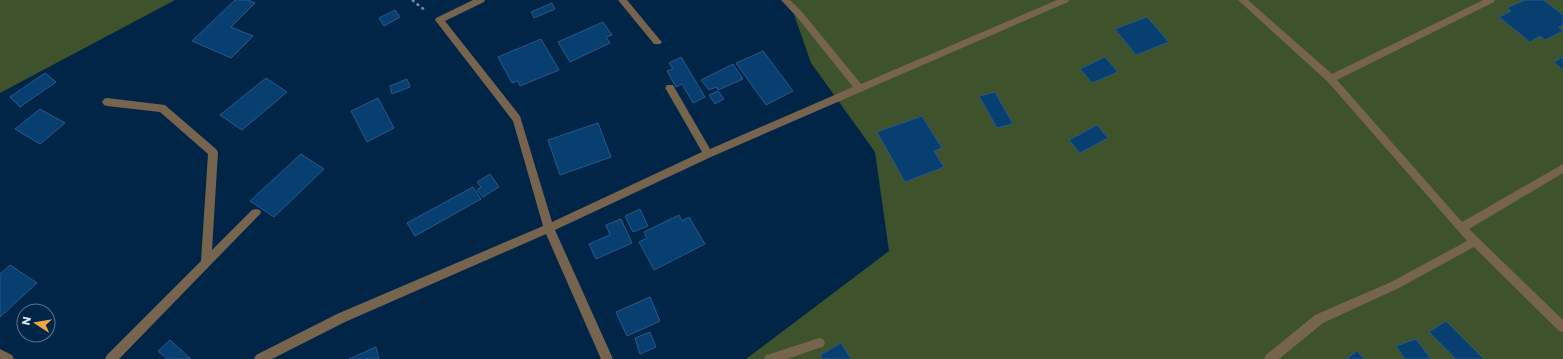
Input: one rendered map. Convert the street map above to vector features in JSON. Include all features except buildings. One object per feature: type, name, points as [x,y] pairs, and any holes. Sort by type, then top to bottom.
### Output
[{"type":"street","points":[[482,0],[439,20],[517,119],[550,228],[607,359]]},
{"type":"street","points":[[622,0],[657,42]]},
{"type":"street","points":[[785,0],[800,15],[860,89]]},
{"type":"street","points":[[260,359],[341,318],[550,228],[708,154],[1065,0]]},
{"type":"street","points":[[1242,0],[1331,79],[1461,228],[1563,327]]},
{"type":"street","points":[[1331,79],[1491,0]]},
{"type":"street","points":[[670,88],[708,154]]},
{"type":"street","points":[[107,102],[162,108],[213,152],[206,263]]},
{"type":"street","points":[[1461,228],[1563,168]]},
{"type":"street","points":[[111,359],[256,213]]},
{"type":"street","points":[[1270,359],[1318,319],[1396,284],[1476,241]]},
{"type":"street","points":[[770,359],[819,343]]},
{"type":"street","points":[[0,354],[8,359]]},
{"type":"green space","points":[[0,0],[175,0],[0,93]]},
{"type":"green space","points":[[789,0],[1563,0],[1563,359],[746,359],[889,251],[875,152],[811,63]]}]
